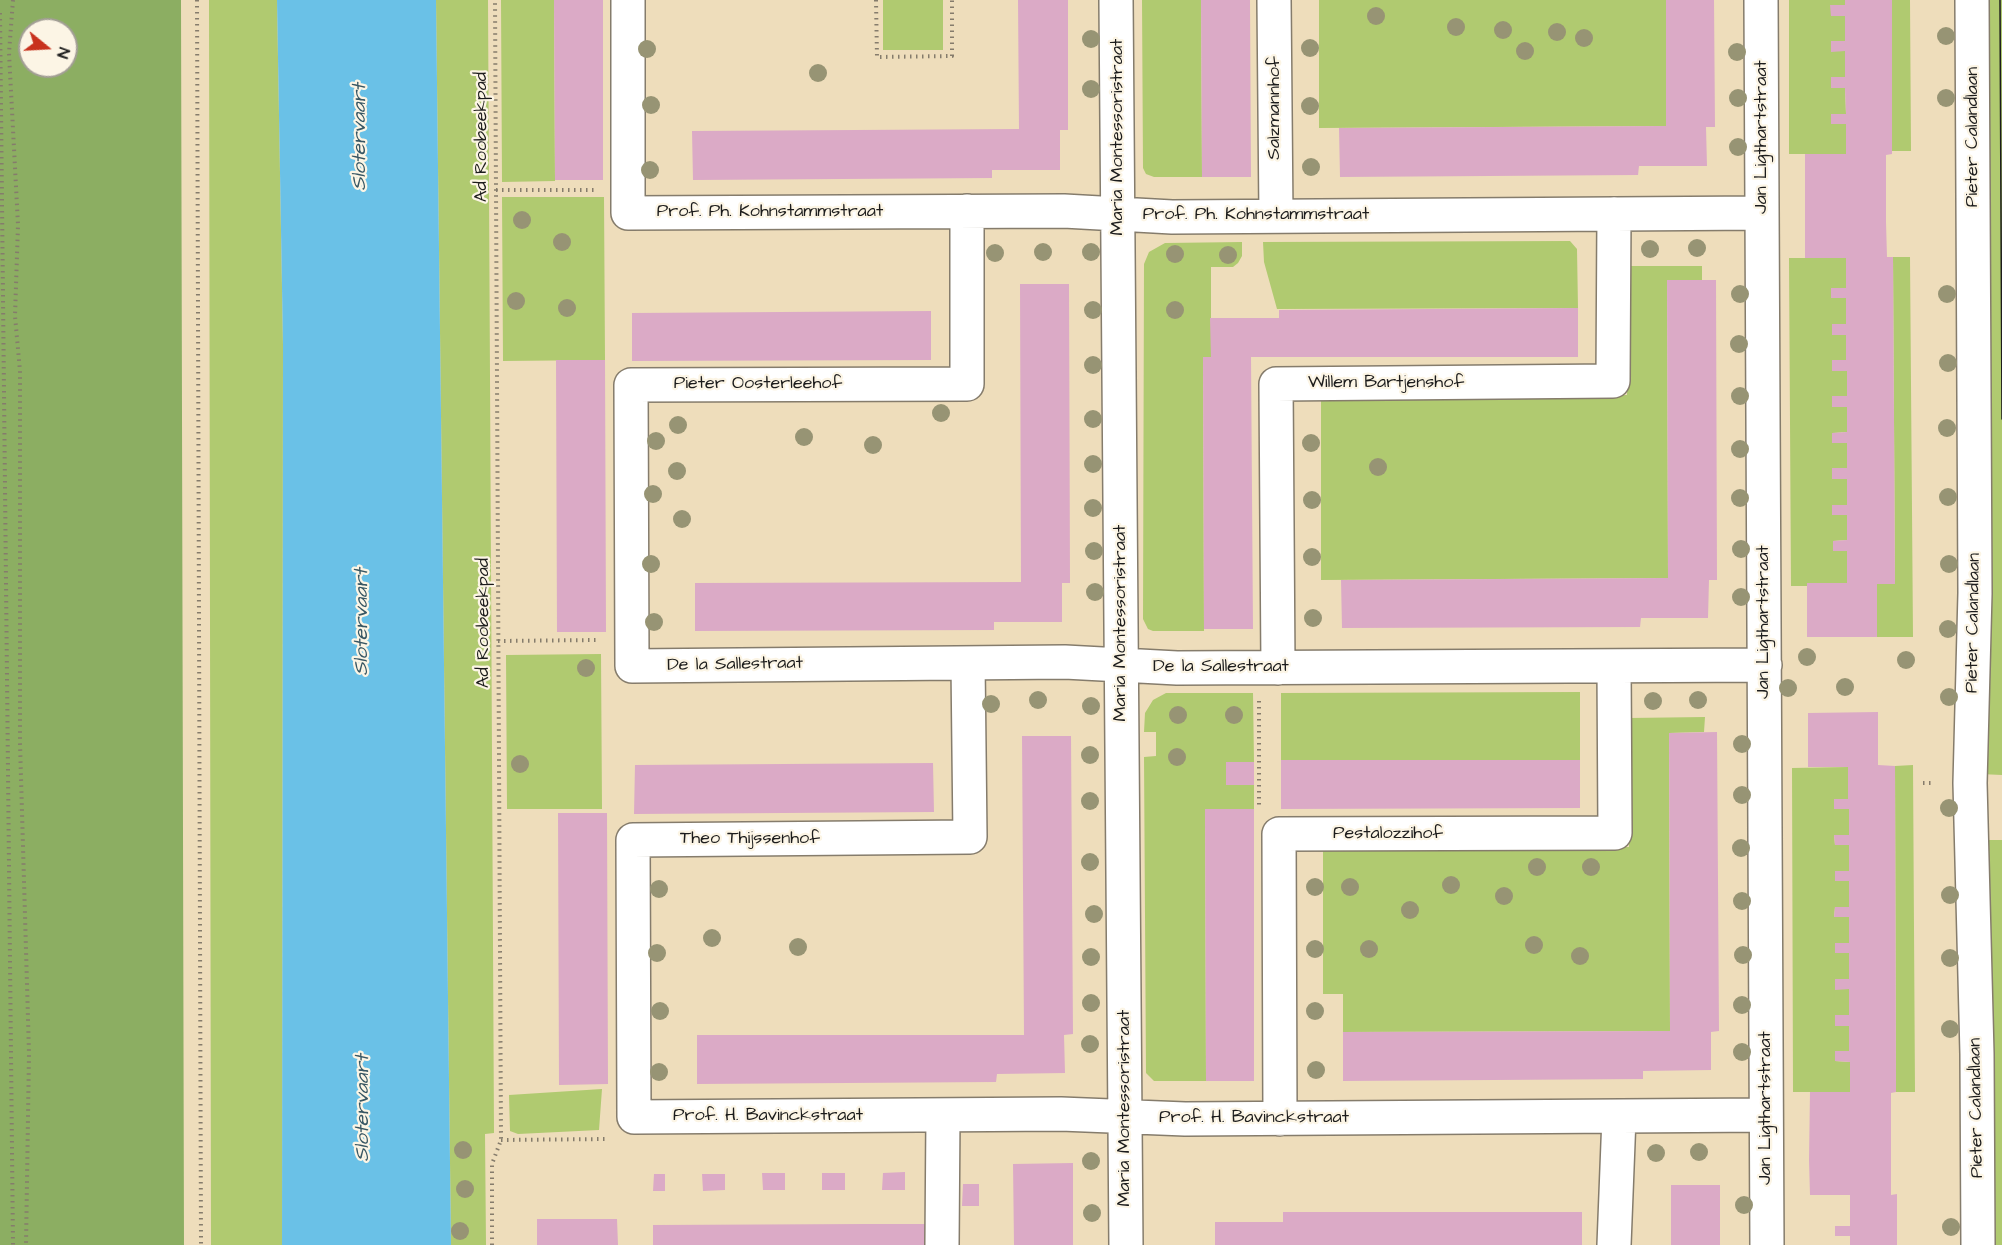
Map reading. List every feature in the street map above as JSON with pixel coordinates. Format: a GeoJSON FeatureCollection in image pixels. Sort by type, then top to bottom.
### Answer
{"type":"FeatureCollection","features":[{"type":"Feature","properties":{"kind":"street"},"geometry":{"type":"LineString","coordinates":[[628,0],[628,190]]}},
{"type":"Feature","properties":{"kind":"street","name":"Maria Montessoristraat"},"geometry":{"type":"LineString","coordinates":[[1116,0],[1126,1245]]}},
{"type":"Feature","properties":{"kind":"street","name":"Salzmannhof"},"geometry":{"type":"LineString","coordinates":[[1274,0],[1276,216]]}},
{"type":"Feature","properties":{"kind":"street","name":"Jan Ligthartstraat"},"geometry":{"type":"LineString","coordinates":[[1761,0],[1767,1245]]}},
{"type":"Feature","properties":{"kind":"street","name":"Pieter Calandlaan"},"geometry":{"type":"LineString","coordinates":[[1972,0],[1975,593],[1970,783],[1977,1054],[1978,1245]]}},
{"type":"Feature","properties":{"kind":"street","name":"Prof. Ph. Kohnstammstraat"},"geometry":{"type":"LineString","coordinates":[[628,190],[628,213],[967,211],[1172,217],[1762,213]]}},
{"type":"Feature","properties":{"kind":"street","name":"Pieter Oosterleehof"},"geometry":{"type":"LineString","coordinates":[[632,640],[631,385],[967,384],[967,211]]}},
{"type":"Feature","properties":{"kind":"street","name":"Willem Bartjenshof"},"geometry":{"type":"LineString","coordinates":[[1269,668],[1276,384],[1613,381],[1614,214]]}},
{"type":"Feature","properties":{"kind":"street","name":"De la Sallestraat"},"geometry":{"type":"LineString","coordinates":[[632,640],[632,666],[968,663],[1269,668],[1765,665]]}},
{"type":"Feature","properties":{"kind":"street","name":"Theo Thijssenhof"},"geometry":{"type":"LineString","coordinates":[[634,1117],[633,840],[970,837],[968,663]]}},
{"type":"Feature","properties":{"kind":"street","name":"Pestalozzihof"},"geometry":{"type":"LineString","coordinates":[[1280,1119],[1279,834],[1615,833],[1614,666]]}},
{"type":"Feature","properties":{"kind":"street"},"geometry":{"type":"LineString","coordinates":[[942,1245],[943,1115]]}},
{"type":"Feature","properties":{"kind":"street","name":"Prof. H. Bavinckstraat"},"geometry":{"type":"LineString","coordinates":[[634,1117],[943,1115],[1280,1119],[1766,1115]]}},
{"type":"Feature","properties":{"kind":"street"},"geometry":{"type":"LineString","coordinates":[[1614,1245],[1619,1116]]}},
{"type":"Feature","properties":{"kind":"path"},"geometry":{"type":"LineString","coordinates":[[14,0],[9,53],[18,225],[15,316],[20,371],[20,743],[29,1053],[26,1245]]}},
{"type":"Feature","properties":{"kind":"path"},"geometry":{"type":"LineString","coordinates":[[197,0],[201,1245]]}},
{"type":"Feature","properties":{"kind":"path","name":"Ad Roobeekpad"},"geometry":{"type":"LineString","coordinates":[[492,1245],[492,1164],[501,1140],[495,0]]}},
{"type":"Feature","properties":{"kind":"path"},"geometry":{"type":"LineString","coordinates":[[876,0],[877,57],[952,56],[952,0]]}},
{"type":"Feature","properties":{"kind":"path"},"geometry":{"type":"LineString","coordinates":[[0,13],[13,1245]]}},
{"type":"Feature","properties":{"kind":"path"},"geometry":{"type":"LineString","coordinates":[[496,190],[628,190]]}},
{"type":"Feature","properties":{"kind":"path"},"geometry":{"type":"LineString","coordinates":[[498,641],[632,640]]}},
{"type":"Feature","properties":{"kind":"path"},"geometry":{"type":"LineString","coordinates":[[1259,814],[1269,668]]}},
{"type":"Feature","properties":{"kind":"path"},"geometry":{"type":"LineString","coordinates":[[501,1140],[609,1139],[634,1117]]}},
{"type":"Feature","properties":{"kind":"green space"},"geometry":{"type":"Polygon","coordinates":[[[0,0],[181,0],[184,1245],[0,1245],[0,0]]]}},
{"type":"Feature","properties":{"kind":"green space"},"geometry":{"type":"Polygon","coordinates":[[[209,0],[277,0],[283,345],[282,1245],[211,1245],[209,0]]]}},
{"type":"Feature","properties":{"kind":"green space"},"geometry":{"type":"Polygon","coordinates":[[[436,0],[488,0],[494,1133],[485,1134],[486,1245],[451,1245],[436,0]]]}},
{"type":"Feature","properties":{"kind":"green space"},"geometry":{"type":"Polygon","coordinates":[[[501,0],[554,0],[555,181],[502,182],[501,0]]]}},
{"type":"Feature","properties":{"kind":"green space"},"geometry":{"type":"Polygon","coordinates":[[[883,0],[943,0],[943,50],[883,50],[883,0]]]}},
{"type":"Feature","properties":{"kind":"green space"},"geometry":{"type":"Polygon","coordinates":[[[1142,0],[1201,0],[1202,177],[1154,177],[1146,174],[1143,168],[1142,0]]]}},
{"type":"Feature","properties":{"kind":"green space"},"geometry":{"type":"Polygon","coordinates":[[[1319,0],[1666,0],[1666,126],[1319,128],[1319,0]]]}},
{"type":"Feature","properties":{"kind":"green space"},"geometry":{"type":"Polygon","coordinates":[[[1789,0],[1845,0],[1845,41],[1831,41],[1831,51],[1845,51],[1845,77],[1831,77],[1831,87],[1845,88],[1846,114],[1831,114],[1832,124],[1846,124],[1846,154],[1789,154],[1789,0]]]}},
{"type":"Feature","properties":{"kind":"green space"},"geometry":{"type":"Polygon","coordinates":[[[1892,0],[1910,0],[1911,151],[1892,151],[1892,0]]]}},
{"type":"Feature","properties":{"kind":"green space"},"geometry":{"type":"Polygon","coordinates":[[[1982,0],[2002,0],[2002,775],[1980,774],[1982,0]]]}},
{"type":"Feature","properties":{"kind":"green space"},"geometry":{"type":"Polygon","coordinates":[[[502,197],[604,197],[605,360],[503,361],[502,197]]]}},
{"type":"Feature","properties":{"kind":"green space"},"geometry":{"type":"Polygon","coordinates":[[[1570,241],[1577,249],[1578,308],[1277,309],[1264,262],[1263,242],[1570,241]]]}},
{"type":"Feature","properties":{"kind":"green space"},"geometry":{"type":"Polygon","coordinates":[[[1242,242],[1242,256],[1238,263],[1233,267],[1211,267],[1211,357],[1203,357],[1204,631],[1153,631],[1148,629],[1143,619],[1144,264],[1149,252],[1165,243],[1242,242]]]}},
{"type":"Feature","properties":{"kind":"green space"},"geometry":{"type":"Polygon","coordinates":[[[1893,257],[1910,257],[1913,637],[1877,637],[1877,584],[1895,583],[1893,257]]]}},
{"type":"Feature","properties":{"kind":"green space"},"geometry":{"type":"Polygon","coordinates":[[[1789,258],[1846,258],[1846,288],[1831,298],[1846,298],[1846,324],[1832,324],[1832,334],[1846,335],[1846,360],[1832,360],[1832,370],[1847,371],[1847,396],[1832,397],[1832,407],[1847,407],[1847,432],[1833,433],[1832,442],[1847,443],[1847,505],[1833,505],[1832,514],[1847,515],[1847,540],[1833,541],[1833,550],[1847,551],[1847,583],[1807,583],[1807,586],[1791,586],[1789,258]]]}},
{"type":"Feature","properties":{"kind":"green space"},"geometry":{"type":"Polygon","coordinates":[[[1628,266],[1702,266],[1702,280],[1667,281],[1668,578],[1321,580],[1321,398],[1627,395],[1628,266]]]}},
{"type":"Feature","properties":{"kind":"green space"},"geometry":{"type":"Polygon","coordinates":[[[601,654],[602,809],[507,809],[506,655],[601,654]]]}},
{"type":"Feature","properties":{"kind":"green space"},"geometry":{"type":"Polygon","coordinates":[[[1580,692],[1580,760],[1281,760],[1281,693],[1580,692]]]}},
{"type":"Feature","properties":{"kind":"green space"},"geometry":{"type":"Polygon","coordinates":[[[1166,693],[1253,693],[1254,762],[1226,762],[1226,784],[1254,785],[1254,809],[1205,809],[1206,1081],[1154,1081],[1146,1073],[1144,757],[1156,756],[1156,732],[1144,732],[1145,713],[1153,700],[1166,693]]]}},
{"type":"Feature","properties":{"kind":"green space"},"geometry":{"type":"Polygon","coordinates":[[[1705,717],[1704,732],[1669,733],[1670,1031],[1343,1032],[1343,994],[1323,994],[1323,849],[1629,847],[1629,718],[1705,717]]]}},
{"type":"Feature","properties":{"kind":"green space"},"geometry":{"type":"Polygon","coordinates":[[[1913,765],[1915,1092],[1896,1092],[1895,766],[1913,765]]]}},
{"type":"Feature","properties":{"kind":"green space"},"geometry":{"type":"Polygon","coordinates":[[[1848,767],[1848,799],[1834,799],[1834,809],[1849,809],[1849,835],[1834,835],[1835,845],[1849,845],[1849,871],[1835,871],[1835,881],[1849,881],[1849,907],[1835,907],[1834,917],[1849,917],[1849,943],[1835,943],[1835,953],[1849,953],[1849,979],[1835,980],[1835,989],[1849,989],[1849,1015],[1835,1015],[1835,1025],[1849,1026],[1849,1051],[1835,1051],[1835,1061],[1850,1062],[1850,1092],[1793,1092],[1792,768],[1848,767]]]}},
{"type":"Feature","properties":{"kind":"green space"},"geometry":{"type":"Polygon","coordinates":[[[1980,840],[2002,840],[2002,1245],[1988,1245],[1980,840]]]}},
{"type":"Feature","properties":{"kind":"green space"},"geometry":{"type":"Polygon","coordinates":[[[602,1089],[599,1130],[518,1134],[510,1131],[509,1095],[602,1089]]]}},
{"type":"Feature","properties":{"kind":"water","name":"Slotervaart"},"geometry":{"type":"Polygon","coordinates":[[[277,0],[436,0],[451,1245],[282,1245],[283,345],[277,0]]]}},
{"type":"Feature","properties":{"kind":"building"},"geometry":{"type":"Polygon","coordinates":[[[554,0],[603,0],[603,180],[555,180],[554,0]]]}},
{"type":"Feature","properties":{"kind":"building"},"geometry":{"type":"Polygon","coordinates":[[[1018,0],[1068,0],[1068,130],[1060,130],[1060,170],[992,170],[992,178],[693,180],[692,131],[1019,129],[1018,0]]]}},
{"type":"Feature","properties":{"kind":"building"},"geometry":{"type":"Polygon","coordinates":[[[1201,0],[1250,0],[1251,177],[1202,177],[1201,0]]]}},
{"type":"Feature","properties":{"kind":"building"},"geometry":{"type":"Polygon","coordinates":[[[1666,0],[1714,0],[1715,127],[1706,127],[1707,166],[1639,166],[1638,175],[1340,177],[1339,128],[1666,126],[1666,0]]]}},
{"type":"Feature","properties":{"kind":"building"},"geometry":{"type":"Polygon","coordinates":[[[1845,0],[1892,0],[1892,154],[1886,155],[1886,222],[1887,257],[1893,257],[1895,584],[1877,584],[1877,637],[1807,637],[1807,583],[1847,583],[1847,551],[1833,551],[1833,541],[1847,540],[1847,515],[1832,515],[1832,505],[1847,505],[1847,479],[1832,479],[1832,468],[1847,468],[1847,443],[1832,443],[1832,433],[1847,432],[1847,407],[1832,407],[1832,396],[1847,396],[1847,371],[1832,371],[1832,360],[1846,360],[1846,335],[1832,335],[1832,324],[1846,324],[1846,298],[1831,298],[1831,288],[1846,288],[1846,258],[1805,258],[1805,154],[1846,154],[1846,124],[1831,124],[1831,114],[1846,114],[1845,88],[1831,88],[1831,77],[1845,77],[1845,51],[1831,52],[1831,41],[1845,41],[1845,16],[1831,16],[1830,5],[1845,5],[1845,0]]]}},
{"type":"Feature","properties":{"kind":"building"},"geometry":{"type":"Polygon","coordinates":[[[1667,280],[1716,280],[1717,580],[1709,580],[1708,618],[1641,618],[1640,627],[1342,628],[1341,580],[1668,578],[1667,280]]]}},
{"type":"Feature","properties":{"kind":"building"},"geometry":{"type":"Polygon","coordinates":[[[1020,284],[1069,284],[1070,583],[1062,583],[1062,622],[994,622],[994,630],[695,631],[695,583],[1021,582],[1020,284]]]}},
{"type":"Feature","properties":{"kind":"building"},"geometry":{"type":"Polygon","coordinates":[[[1578,308],[1578,357],[1251,357],[1253,629],[1204,629],[1203,357],[1211,357],[1210,318],[1279,318],[1279,310],[1578,308]]]}},
{"type":"Feature","properties":{"kind":"building"},"geometry":{"type":"Polygon","coordinates":[[[931,311],[931,360],[632,361],[632,313],[931,311]]]}},
{"type":"Feature","properties":{"kind":"building"},"geometry":{"type":"Polygon","coordinates":[[[556,360],[605,360],[606,632],[557,632],[556,360]]]}},
{"type":"Feature","properties":{"kind":"building"},"geometry":{"type":"Polygon","coordinates":[[[1878,712],[1878,765],[1895,766],[1896,1092],[1891,1093],[1891,1195],[1897,1194],[1897,1245],[1850,1245],[1850,1236],[1835,1236],[1835,1226],[1850,1226],[1850,1195],[1810,1195],[1810,1092],[1850,1092],[1850,1062],[1835,1061],[1835,1051],[1849,1051],[1849,1026],[1835,1026],[1835,1015],[1849,1015],[1849,989],[1835,990],[1835,979],[1849,979],[1849,953],[1835,953],[1835,943],[1849,943],[1849,917],[1834,917],[1835,907],[1849,907],[1849,881],[1835,881],[1835,871],[1849,871],[1849,845],[1835,845],[1834,835],[1849,835],[1849,809],[1834,809],[1834,799],[1848,799],[1848,767],[1808,767],[1808,713],[1878,712]]]}},
{"type":"Feature","properties":{"kind":"building"},"geometry":{"type":"Polygon","coordinates":[[[1717,732],[1719,1031],[1711,1032],[1711,1070],[1643,1071],[1643,1079],[1343,1081],[1343,1032],[1670,1031],[1669,733],[1717,732]]]}},
{"type":"Feature","properties":{"kind":"building"},"geometry":{"type":"Polygon","coordinates":[[[1022,736],[1071,736],[1073,1034],[1064,1035],[1065,1073],[997,1074],[996,1082],[697,1084],[697,1035],[1024,1035],[1022,736]]]}},
{"type":"Feature","properties":{"kind":"building"},"geometry":{"type":"Polygon","coordinates":[[[1281,760],[1580,760],[1580,808],[1281,809],[1281,760]]]}},
{"type":"Feature","properties":{"kind":"building"},"geometry":{"type":"Polygon","coordinates":[[[1226,762],[1254,762],[1254,785],[1226,785],[1226,762]]]}},
{"type":"Feature","properties":{"kind":"building"},"geometry":{"type":"Polygon","coordinates":[[[933,763],[934,812],[634,814],[635,765],[933,763]]]}},
{"type":"Feature","properties":{"kind":"building"},"geometry":{"type":"Polygon","coordinates":[[[1205,809],[1254,809],[1254,1081],[1206,1081],[1205,809]]]}},
{"type":"Feature","properties":{"kind":"building"},"geometry":{"type":"Polygon","coordinates":[[[558,813],[607,813],[608,1084],[559,1085],[558,813]]]}},
{"type":"Feature","properties":{"kind":"building"},"geometry":{"type":"Polygon","coordinates":[[[1073,1163],[1073,1245],[1014,1245],[1013,1164],[1073,1163]]]}},
{"type":"Feature","properties":{"kind":"building"},"geometry":{"type":"Polygon","coordinates":[[[905,1172],[905,1190],[882,1190],[883,1173],[905,1172]]]}},
{"type":"Feature","properties":{"kind":"building"},"geometry":{"type":"Polygon","coordinates":[[[762,1173],[785,1173],[785,1190],[763,1190],[762,1173]]]}},
{"type":"Feature","properties":{"kind":"building"},"geometry":{"type":"Polygon","coordinates":[[[822,1173],[845,1173],[845,1190],[822,1190],[822,1173]]]}},
{"type":"Feature","properties":{"kind":"building"},"geometry":{"type":"Polygon","coordinates":[[[654,1174],[665,1174],[665,1191],[653,1191],[654,1174]]]}},
{"type":"Feature","properties":{"kind":"building"},"geometry":{"type":"Polygon","coordinates":[[[702,1174],[725,1174],[725,1190],[703,1191],[702,1174]]]}},
{"type":"Feature","properties":{"kind":"building"},"geometry":{"type":"Polygon","coordinates":[[[963,1184],[979,1184],[979,1206],[962,1206],[963,1184]]]}},
{"type":"Feature","properties":{"kind":"building"},"geometry":{"type":"Polygon","coordinates":[[[1671,1185],[1720,1185],[1720,1245],[1671,1245],[1671,1185]]]}},
{"type":"Feature","properties":{"kind":"building"},"geometry":{"type":"Polygon","coordinates":[[[1283,1212],[1582,1212],[1582,1245],[1215,1245],[1215,1222],[1283,1222],[1283,1212]]]}},
{"type":"Feature","properties":{"kind":"building"},"geometry":{"type":"Polygon","coordinates":[[[537,1219],[617,1219],[618,1245],[537,1245],[537,1219]]]}},
{"type":"Feature","properties":{"kind":"building"},"geometry":{"type":"Polygon","coordinates":[[[925,1224],[925,1245],[653,1245],[653,1225],[925,1224]]]}},
{"type":"Feature","properties":{"kind":"tram line"},"geometry":{"type":"LineString","coordinates":[[2000,0],[2002,419]]}}]}
